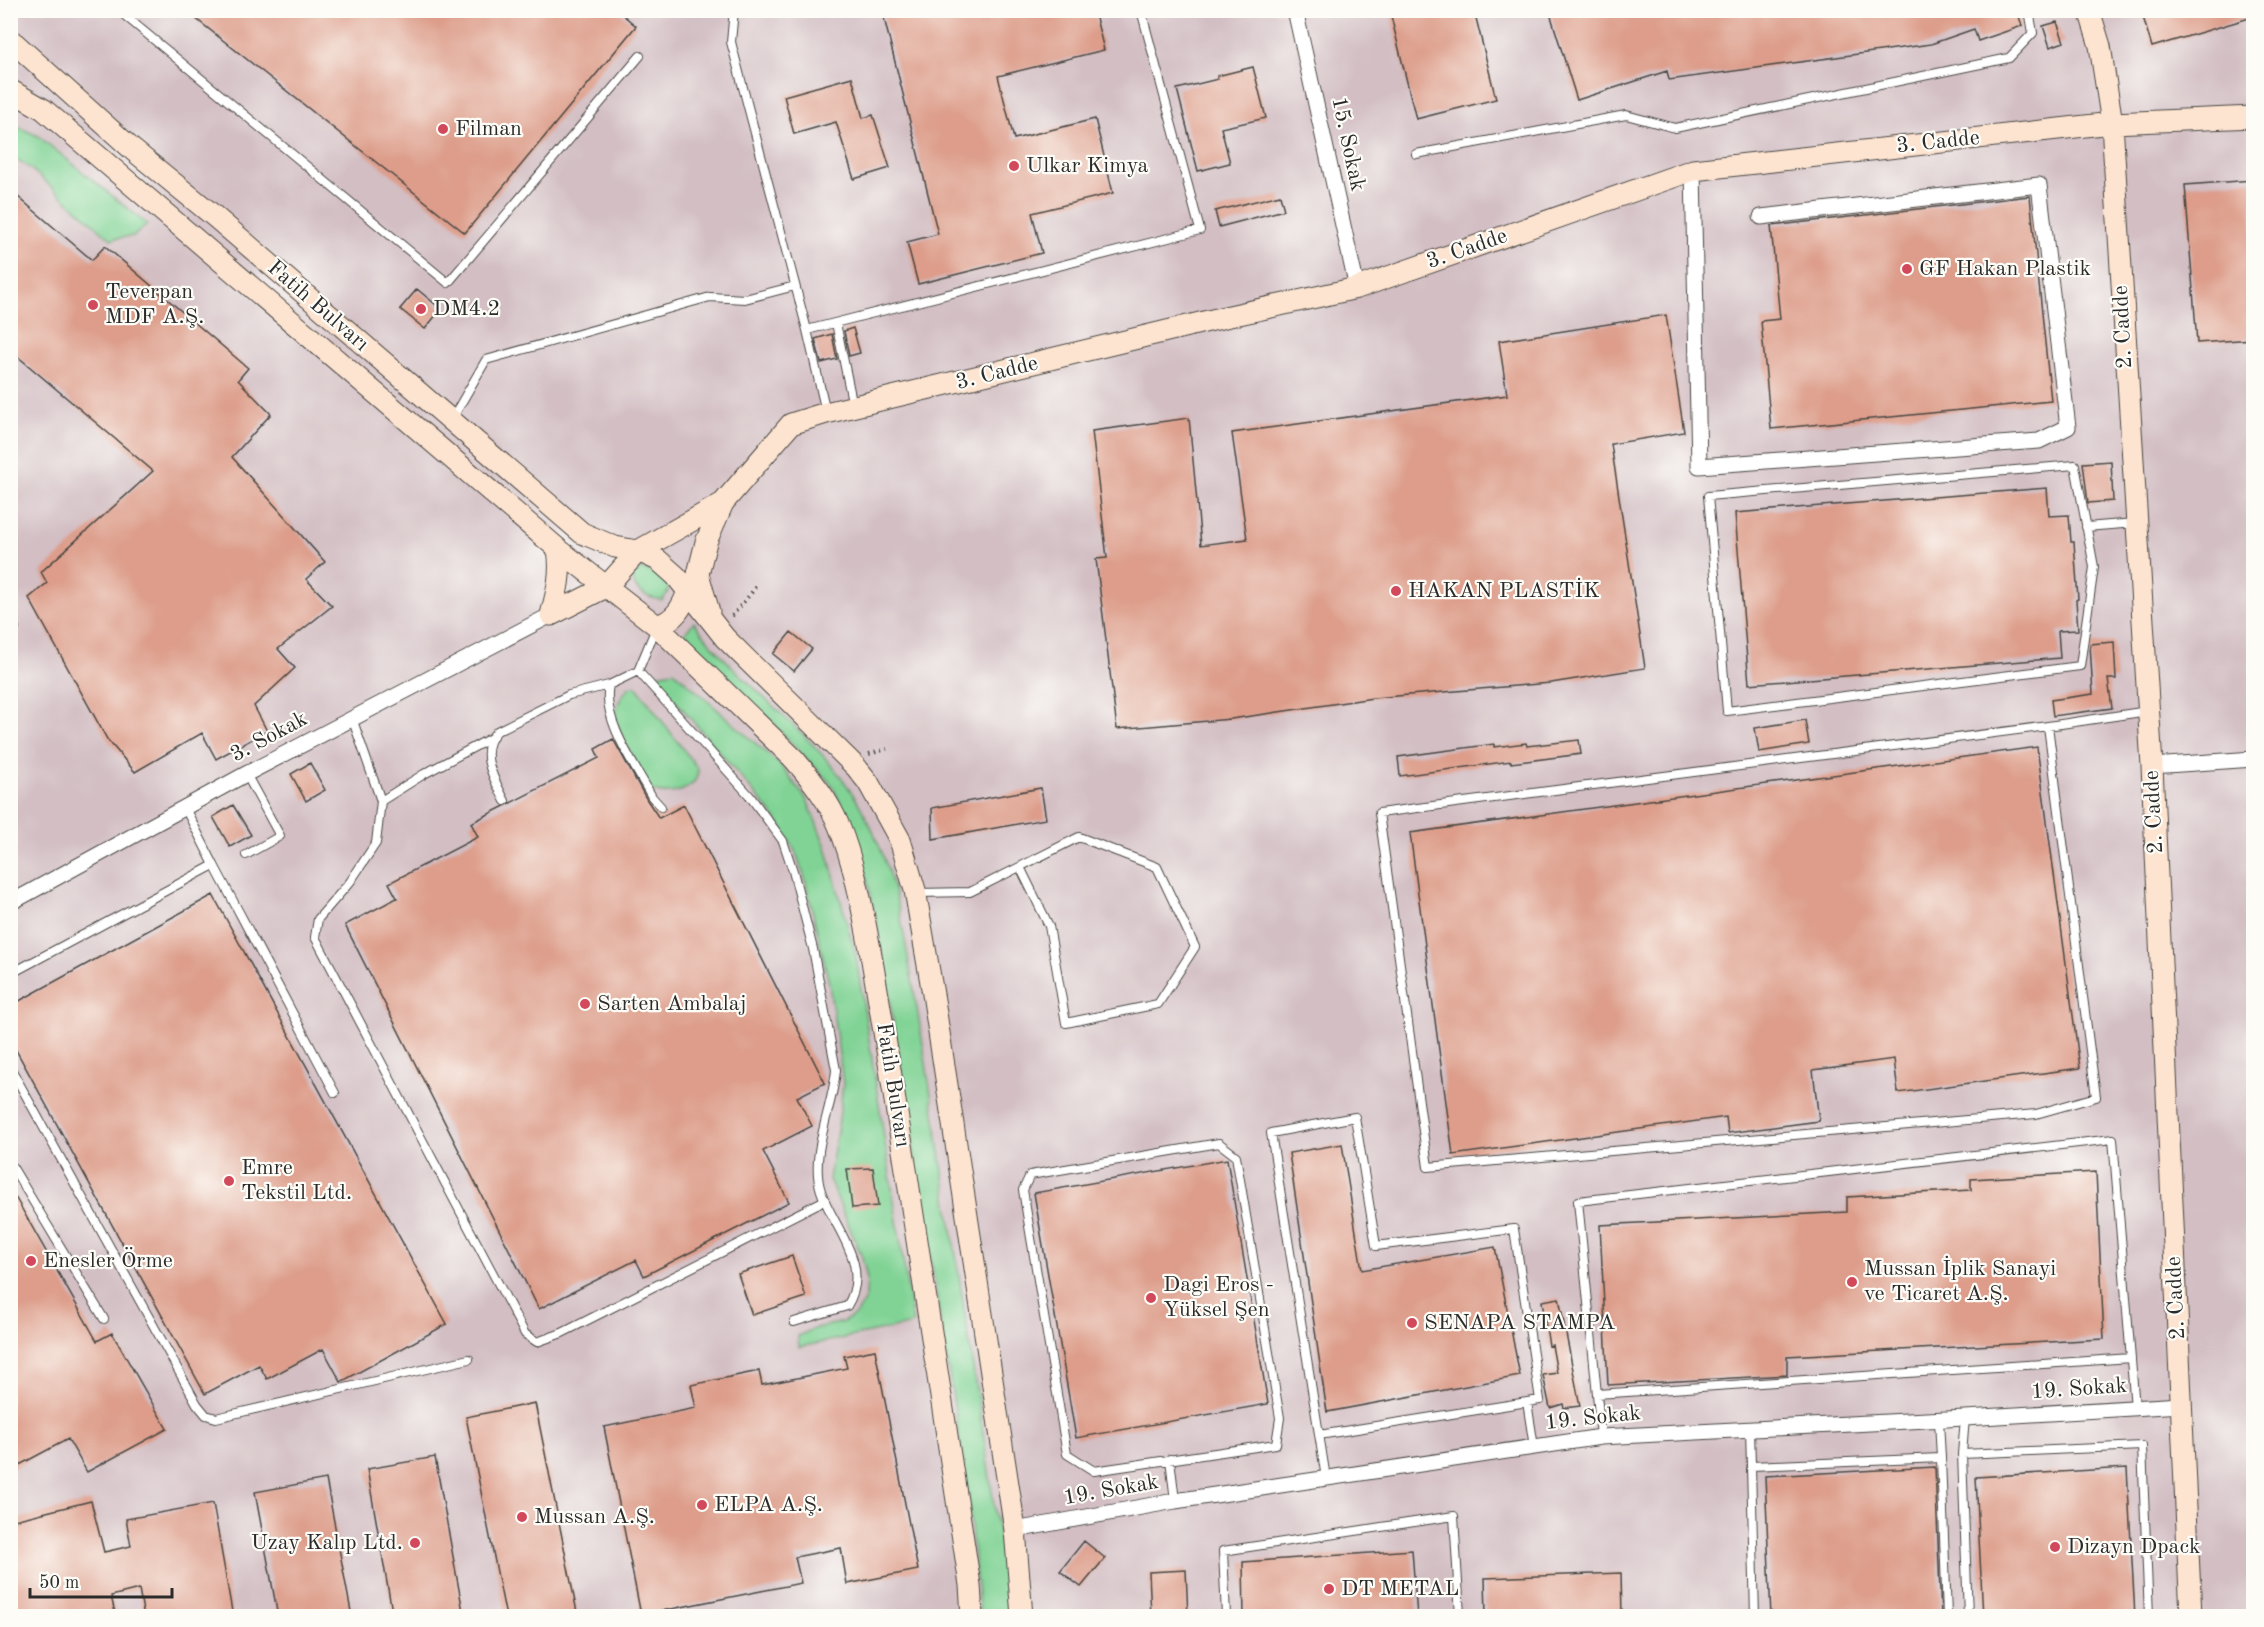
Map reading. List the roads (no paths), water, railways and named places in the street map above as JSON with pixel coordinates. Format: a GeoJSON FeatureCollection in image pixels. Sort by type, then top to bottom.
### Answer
{"type":"FeatureCollection","features":[{"type":"Feature","properties":{"kind":"main road","name":"2. Cadde"},"geometry":{"type":"LineString","coordinates":[[2089,10],[2100,46],[2112,123],[2135,523],[2152,766],[2191,1617]]}},
{"type":"Feature","properties":{"kind":"main road","name":"Fatih Bulvarı"},"geometry":{"type":"LineString","coordinates":[[10,39],[133,150],[222,223],[582,533],[615,547],[638,551],[658,560],[718,621],[742,655],[844,753],[868,783],[900,840],[915,894],[934,1000],[1015,1530],[1022,1617]]}},
{"type":"Feature","properties":{"kind":"main road","name":"Fatih Bulvarı"},"geometry":{"type":"LineString","coordinates":[[10,90],[43,109],[558,549],[657,626],[794,759],[810,779],[839,825],[862,908],[883,1022],[970,1585],[972,1617]]}},
{"type":"Feature","properties":{"kind":"main road","name":"3. Cadde"},"geometry":{"type":"LineString","coordinates":[[723,503],[791,424],[826,413],[1225,317],[1357,288],[1693,170],[2112,123],[2253,117]]}},
{"type":"Feature","properties":{"kind":"main road"},"geometry":{"type":"LineString","coordinates":[[551,615],[606,587],[638,551],[723,503]]}},
{"type":"Feature","properties":{"kind":"main road"},"geometry":{"type":"LineString","coordinates":[[718,621],[698,574],[705,542],[723,503]]}},
{"type":"Feature","properties":{"kind":"main road"},"geometry":{"type":"LineString","coordinates":[[551,615],[560,581],[561,565],[558,549]]}},
{"type":"Feature","properties":{"kind":"main road"},"geometry":{"type":"LineString","coordinates":[[657,626],[668,622],[682,607],[688,591]]}},
{"type":"Feature","properties":{"kind":"street","name":"15. Sokak"},"geometry":{"type":"LineString","coordinates":[[1295,10],[1357,288]]}},
{"type":"Feature","properties":{"kind":"street"},"geometry":{"type":"LineString","coordinates":[[1693,170],[1699,466],[2039,441],[2068,427],[2039,185],[1761,217]]}},
{"type":"Feature","properties":{"kind":"street","name":"3. Sokak"},"geometry":{"type":"LineString","coordinates":[[10,903],[246,774],[551,615]]}},
{"type":"Feature","properties":{"kind":"street"},"geometry":{"type":"LineString","coordinates":[[2152,766],[2253,759]]}},
{"type":"Feature","properties":{"kind":"street","name":"19. Sokak"},"geometry":{"type":"LineString","coordinates":[[1015,1530],[1175,1501],[1601,1437],[1965,1419],[2181,1405]]}},
{"type":"Feature","properties":{"kind":"lane"},"geometry":{"type":"LineString","coordinates":[[118,10],[448,283],[640,56]]}},
{"type":"Feature","properties":{"kind":"lane"},"geometry":{"type":"LineString","coordinates":[[734,10],[731,42],[807,330],[826,413]]}},
{"type":"Feature","properties":{"kind":"lane"},"geometry":{"type":"LineString","coordinates":[[807,330],[1200,230],[1141,10]]}},
{"type":"Feature","properties":{"kind":"lane"},"geometry":{"type":"LineString","coordinates":[[1416,154],[1626,115],[1675,128],[2009,58],[2033,33],[2029,10]]}},
{"type":"Feature","properties":{"kind":"lane"},"geometry":{"type":"LineString","coordinates":[[451,420],[486,360],[710,297],[745,299],[795,286]]}},
{"type":"Feature","properties":{"kind":"lane"},"geometry":{"type":"LineString","coordinates":[[836,323],[854,407]]}},
{"type":"Feature","properties":{"kind":"lane"},"geometry":{"type":"LineString","coordinates":[[2075,465],[2086,527],[2094,567],[2080,666],[1727,711],[1708,496],[2075,465]]}},
{"type":"Feature","properties":{"kind":"lane"},"geometry":{"type":"LineString","coordinates":[[2086,527],[2135,523]]}},
{"type":"Feature","properties":{"kind":"lane"},"geometry":{"type":"LineString","coordinates":[[10,618],[15,627],[10,630]]}},
{"type":"Feature","properties":{"kind":"lane"},"geometry":{"type":"LineString","coordinates":[[381,801],[424,774],[491,738],[497,731],[569,695],[609,685],[638,671],[657,626]]}},
{"type":"Feature","properties":{"kind":"lane"},"geometry":{"type":"LineString","coordinates":[[638,671],[750,795],[783,841],[794,871],[813,949],[836,1070],[820,1148],[817,1177],[825,1200],[847,1241],[856,1282],[853,1297],[847,1306],[794,1322]]}},
{"type":"Feature","properties":{"kind":"lane"},"geometry":{"type":"LineString","coordinates":[[609,685],[608,708],[612,723],[652,797],[661,807]]}},
{"type":"Feature","properties":{"kind":"lane"},"geometry":{"type":"LineString","coordinates":[[2048,726],[2096,1097],[2036,1114],[1428,1167],[1379,813],[2148,711]]}},
{"type":"Feature","properties":{"kind":"lane"},"geometry":{"type":"LineString","coordinates":[[352,718],[381,801],[376,843],[351,882],[318,919],[315,937],[525,1334],[537,1342],[562,1333],[825,1200]]}},
{"type":"Feature","properties":{"kind":"lane"},"geometry":{"type":"LineString","coordinates":[[491,738],[487,761],[505,801]]}},
{"type":"Feature","properties":{"kind":"lane"},"geometry":{"type":"LineString","coordinates":[[246,774],[280,836],[246,855]]}},
{"type":"Feature","properties":{"kind":"lane"},"geometry":{"type":"LineString","coordinates":[[185,808],[335,1094]]}},
{"type":"Feature","properties":{"kind":"lane"},"geometry":{"type":"LineString","coordinates":[[915,894],[970,892],[1079,837],[1157,867],[1196,947],[1158,1004],[1066,1023],[1049,926],[1020,867]]}},
{"type":"Feature","properties":{"kind":"lane"},"geometry":{"type":"LineString","coordinates":[[10,974],[214,865]]}},
{"type":"Feature","properties":{"kind":"lane"},"geometry":{"type":"LineString","coordinates":[[10,1067],[197,1404],[206,1415],[216,1418],[469,1359]]}},
{"type":"Feature","properties":{"kind":"lane"},"geometry":{"type":"LineString","coordinates":[[1319,1435],[1540,1400],[1514,1229],[1376,1246],[1355,1117],[1272,1133],[1319,1435],[1326,1478]]}},
{"type":"Feature","properties":{"kind":"lane"},"geometry":{"type":"LineString","coordinates":[[1601,1437],[1578,1201],[2114,1139],[2135,1408]]}},
{"type":"Feature","properties":{"kind":"lane"},"geometry":{"type":"LineString","coordinates":[[1219,1143],[1236,1156],[1280,1418],[1276,1444],[1170,1459],[1094,1471],[1067,1454],[1023,1190],[1030,1175],[1219,1143]]}},
{"type":"Feature","properties":{"kind":"lane"},"geometry":{"type":"LineString","coordinates":[[10,1163],[104,1319]]}},
{"type":"Feature","properties":{"kind":"lane"},"geometry":{"type":"LineString","coordinates":[[1597,1394],[2131,1358]]}},
{"type":"Feature","properties":{"kind":"lane"},"geometry":{"type":"LineString","coordinates":[[1527,1402],[1534,1447]]}},
{"type":"Feature","properties":{"kind":"lane"},"geometry":{"type":"LineString","coordinates":[[1965,1419],[1962,1454],[1968,1617]]}},
{"type":"Feature","properties":{"kind":"lane"},"geometry":{"type":"LineString","coordinates":[[1939,1420],[1947,1617]]}},
{"type":"Feature","properties":{"kind":"lane"},"geometry":{"type":"LineString","coordinates":[[1750,1428],[1755,1617]]}},
{"type":"Feature","properties":{"kind":"lane"},"geometry":{"type":"LineString","coordinates":[[1962,1454],[2142,1446],[2149,1617]]}},
{"type":"Feature","properties":{"kind":"lane"},"geometry":{"type":"LineString","coordinates":[[1750,1466],[1941,1458]]}},
{"type":"Feature","properties":{"kind":"lane"},"geometry":{"type":"LineString","coordinates":[[1170,1459],[1175,1501]]}},
{"type":"Feature","properties":{"kind":"lane"},"geometry":{"type":"LineString","coordinates":[[1226,1617],[1223,1551],[1454,1516],[1460,1617]]}},
{"type":"Feature","properties":{"kind":"place","name":"Filman"},"geometry":{"type":"Point","coordinates":[443,129]}},
{"type":"Feature","properties":{"kind":"place","name":"Ulkar Kimya"},"geometry":{"type":"Point","coordinates":[1014,166]}},
{"type":"Feature","properties":{"kind":"place","name":"GF Hakan Plastik"},"geometry":{"type":"Point","coordinates":[1907,269]}},
{"type":"Feature","properties":{"kind":"place","name":"Teverpan MDF A.Ş."},"geometry":{"type":"Point","coordinates":[93,305]}},
{"type":"Feature","properties":{"kind":"place","name":"DM4.2"},"geometry":{"type":"Point","coordinates":[421,309]}},
{"type":"Feature","properties":{"kind":"place","name":"HAKAN PLASTİK"},"geometry":{"type":"Point","coordinates":[1396,591]}},
{"type":"Feature","properties":{"kind":"place","name":"Sarten Ambalaj"},"geometry":{"type":"Point","coordinates":[585,1004]}},
{"type":"Feature","properties":{"kind":"place","name":"Emre Tekstil Ltd."},"geometry":{"type":"Point","coordinates":[229,1181]}},
{"type":"Feature","properties":{"kind":"place","name":"Enesler Örme"},"geometry":{"type":"Point","coordinates":[31,1261]}},
{"type":"Feature","properties":{"kind":"place","name":"Mussan İplik Sanayi ve Ticaret A.Ş."},"geometry":{"type":"Point","coordinates":[1852,1282]}},
{"type":"Feature","properties":{"kind":"place","name":"Dagi Eros - Yüksel Şen"},"geometry":{"type":"Point","coordinates":[1151,1298]}},
{"type":"Feature","properties":{"kind":"place","name":"SENAPA STAMPA"},"geometry":{"type":"Point","coordinates":[1412,1323]}},
{"type":"Feature","properties":{"kind":"place","name":"ELPA A.Ş."},"geometry":{"type":"Point","coordinates":[702,1505]}},
{"type":"Feature","properties":{"kind":"place","name":"Mussan A.Ş."},"geometry":{"type":"Point","coordinates":[522,1517]}},
{"type":"Feature","properties":{"kind":"place","name":"Uzay Kalıp Ltd."},"geometry":{"type":"Point","coordinates":[415,1543]}},
{"type":"Feature","properties":{"kind":"place","name":"Dizayn Dpack"},"geometry":{"type":"Point","coordinates":[2055,1547]}},
{"type":"Feature","properties":{"kind":"place","name":"DT METAL"},"geometry":{"type":"Point","coordinates":[1329,1589]}}]}
